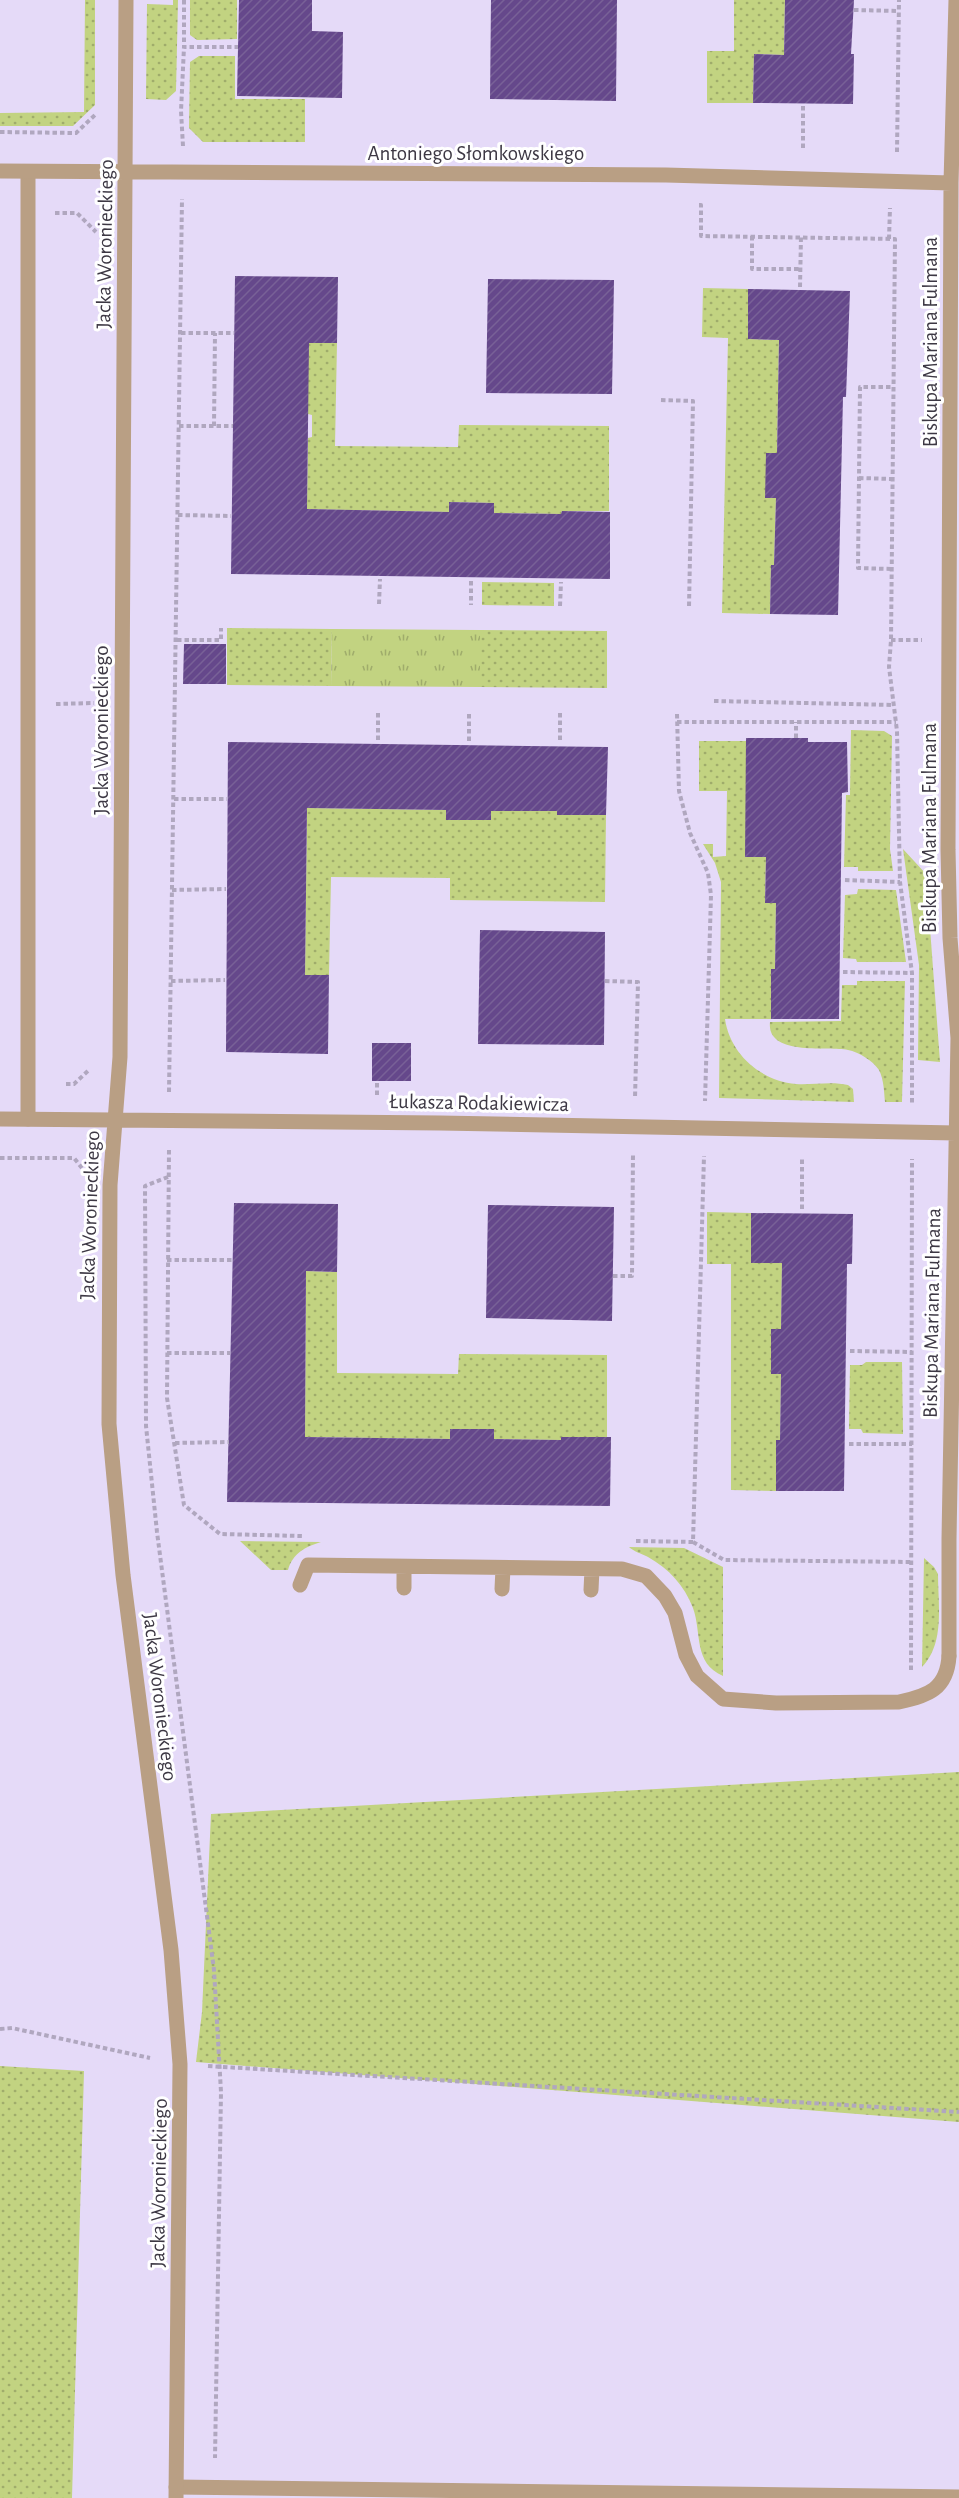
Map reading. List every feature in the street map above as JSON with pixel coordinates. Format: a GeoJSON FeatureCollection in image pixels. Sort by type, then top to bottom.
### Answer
{"type":"FeatureCollection","features":[{"type":"Feature","properties":{"kind":"street","name":"Jacka Woronieckiego"},"geometry":{"type":"LineString","coordinates":[[126,0],[127,171],[120,1057],[110,1185],[108,1378],[111,1455],[123,1575],[171,1950],[180,2064],[176,2493]]}},
{"type":"Feature","properties":{"kind":"street","name":"Biskupa Mariana Fulmana"},"geometry":{"type":"LineString","coordinates":[[300,1585],[308,1564],[622,1569],[646,1576],[665,1596],[675,1613],[686,1655],[697,1676],[723,1699],[776,1703],[908,1700],[935,1690],[945,1677],[949,1656],[954,1539],[958,1133],[958,1038],[950,938],[948,850],[951,183],[956,0]]}},
{"type":"Feature","properties":{"kind":"street","name":"Antoniego Słomkowskiego"},"geometry":{"type":"LineString","coordinates":[[0,171],[666,175],[951,183]]}},
{"type":"Feature","properties":{"kind":"street"},"geometry":{"type":"LineString","coordinates":[[28,172],[28,1119]]}},
{"type":"Feature","properties":{"kind":"street","name":"Łukasza Rodakiewicza"},"geometry":{"type":"LineString","coordinates":[[0,1119],[440,1123],[958,1133]]}},
{"type":"Feature","properties":{"kind":"street"},"geometry":{"type":"LineString","coordinates":[[404,1567],[404,1588]]}},
{"type":"Feature","properties":{"kind":"street"},"geometry":{"type":"LineString","coordinates":[[502,1589],[503,1568]]}},
{"type":"Feature","properties":{"kind":"street"},"geometry":{"type":"LineString","coordinates":[[591,1590],[592,1569]]}},
{"type":"Feature","properties":{"kind":"street"},"geometry":{"type":"LineString","coordinates":[[176,2493],[959,2497]]}},
{"type":"Feature","properties":{"kind":"path"},"geometry":{"type":"LineString","coordinates":[[184,0],[184,48],[238,47]]}},
{"type":"Feature","properties":{"kind":"path"},"geometry":{"type":"LineString","coordinates":[[897,156],[899,0]]}},
{"type":"Feature","properties":{"kind":"path"},"geometry":{"type":"LineString","coordinates":[[854,10],[899,12]]}},
{"type":"Feature","properties":{"kind":"path"},"geometry":{"type":"LineString","coordinates":[[803,106],[803,155]]}},
{"type":"Feature","properties":{"kind":"path"},"geometry":{"type":"LineString","coordinates":[[0,132],[76,133],[101,109]]}},
{"type":"Feature","properties":{"kind":"path"},"geometry":{"type":"LineString","coordinates":[[169,1094],[182,199],[194,199]]}},
{"type":"Feature","properties":{"kind":"path"},"geometry":{"type":"LineString","coordinates":[[689,205],[701,205],[701,236],[895,239],[889,667],[896,722],[900,882],[912,973],[911,1672],[904,1672]]}},
{"type":"Feature","properties":{"kind":"path"},"geometry":{"type":"LineString","coordinates":[[76,213],[100,236]]}},
{"type":"Feature","properties":{"kind":"path"},"geometry":{"type":"LineString","coordinates":[[752,236],[752,269],[801,269]]}},
{"type":"Feature","properties":{"kind":"path"},"geometry":{"type":"LineString","coordinates":[[800,287],[801,236]]}},
{"type":"Feature","properties":{"kind":"path"},"geometry":{"type":"LineString","coordinates":[[181,333],[234,333]]}},
{"type":"Feature","properties":{"kind":"path"},"geometry":{"type":"LineString","coordinates":[[214,333],[214,426]]}},
{"type":"Feature","properties":{"kind":"path"},"geometry":{"type":"LineString","coordinates":[[891,568],[858,568],[860,387],[893,387]]}},
{"type":"Feature","properties":{"kind":"path"},"geometry":{"type":"LineString","coordinates":[[662,400],[693,401],[689,607]]}},
{"type":"Feature","properties":{"kind":"path"},"geometry":{"type":"LineString","coordinates":[[179,426],[232,426]]}},
{"type":"Feature","properties":{"kind":"path"},"geometry":{"type":"LineString","coordinates":[[859,478],[892,478]]}},
{"type":"Feature","properties":{"kind":"path"},"geometry":{"type":"LineString","coordinates":[[178,515],[231,516]]}},
{"type":"Feature","properties":{"kind":"path"},"geometry":{"type":"LineString","coordinates":[[379,604],[380,579]]}},
{"type":"Feature","properties":{"kind":"path"},"geometry":{"type":"LineString","coordinates":[[471,580],[471,605]]}},
{"type":"Feature","properties":{"kind":"path"},"geometry":{"type":"LineString","coordinates":[[560,606],[561,582]]}},
{"type":"Feature","properties":{"kind":"path"},"geometry":{"type":"LineString","coordinates":[[177,640],[221,640],[221,628]]}},
{"type":"Feature","properties":{"kind":"path"},"geometry":{"type":"LineString","coordinates":[[714,700],[894,705]]}},
{"type":"Feature","properties":{"kind":"path"},"geometry":{"type":"LineString","coordinates":[[378,711],[378,740]]}},
{"type":"Feature","properties":{"kind":"path"},"geometry":{"type":"LineString","coordinates":[[469,712],[469,741]]}},
{"type":"Feature","properties":{"kind":"path"},"geometry":{"type":"LineString","coordinates":[[560,713],[560,742]]}},
{"type":"Feature","properties":{"kind":"path"},"geometry":{"type":"LineString","coordinates":[[677,714],[679,791],[690,833],[708,873],[711,896],[692,1542]]}},
{"type":"Feature","properties":{"kind":"path"},"geometry":{"type":"LineString","coordinates":[[677,722],[896,722]]}},
{"type":"Feature","properties":{"kind":"path"},"geometry":{"type":"LineString","coordinates":[[796,722],[796,738]]}},
{"type":"Feature","properties":{"kind":"path"},"geometry":{"type":"LineString","coordinates":[[174,799],[227,799]]}},
{"type":"Feature","properties":{"kind":"path"},"geometry":{"type":"LineString","coordinates":[[845,880],[900,882]]}},
{"type":"Feature","properties":{"kind":"path"},"geometry":{"type":"LineString","coordinates":[[172,890],[226,890]]}},
{"type":"Feature","properties":{"kind":"path"},"geometry":{"type":"LineString","coordinates":[[843,972],[912,973]]}},
{"type":"Feature","properties":{"kind":"path"},"geometry":{"type":"LineString","coordinates":[[171,981],[225,980]]}},
{"type":"Feature","properties":{"kind":"path"},"geometry":{"type":"LineString","coordinates":[[605,981],[638,982],[632,1276],[613,1276]]}},
{"type":"Feature","properties":{"kind":"path"},"geometry":{"type":"LineString","coordinates":[[66,1084],[74,1084],[90,1069],[90,1063]]}},
{"type":"Feature","properties":{"kind":"path"},"geometry":{"type":"LineString","coordinates":[[377,1081],[377,1096]]}},
{"type":"Feature","properties":{"kind":"path"},"geometry":{"type":"LineString","coordinates":[[169,1145],[167,1398],[184,1505],[220,1534],[314,1536]]}},
{"type":"Feature","properties":{"kind":"path"},"geometry":{"type":"LineString","coordinates":[[802,1151],[802,1209]]}},
{"type":"Feature","properties":{"kind":"path"},"geometry":{"type":"LineString","coordinates":[[0,1158],[66,1158]]}},
{"type":"Feature","properties":{"kind":"path"},"geometry":{"type":"LineString","coordinates":[[168,1177],[145,1186],[147,1426],[157,1532],[214,1970],[221,2092],[216,2422]]}},
{"type":"Feature","properties":{"kind":"path"},"geometry":{"type":"LineString","coordinates":[[167,1260],[233,1260]]}},
{"type":"Feature","properties":{"kind":"path"},"geometry":{"type":"LineString","coordinates":[[850,1352],[912,1352]]}},
{"type":"Feature","properties":{"kind":"path"},"geometry":{"type":"LineString","coordinates":[[167,1353],[231,1353]]}},
{"type":"Feature","properties":{"kind":"path"},"geometry":{"type":"LineString","coordinates":[[175,1443],[229,1442]]}},
{"type":"Feature","properties":{"kind":"path"},"geometry":{"type":"LineString","coordinates":[[849,1444],[912,1444]]}},
{"type":"Feature","properties":{"kind":"path"},"geometry":{"type":"LineString","coordinates":[[633,1541],[692,1542],[724,1560],[912,1562]]}},
{"type":"Feature","properties":{"kind":"path"},"geometry":{"type":"LineString","coordinates":[[0,2029],[12,2028],[180,2064],[959,2112]]}},
{"type":"Feature","properties":{"kind":"green space"},"geometry":{"type":"Polygon","coordinates":[[[85,0],[95,0],[95,105],[73,126],[0,126],[0,113],[84,112],[85,0]]]}},
{"type":"Feature","properties":{"kind":"green space"},"geometry":{"type":"Polygon","coordinates":[[[173,0],[178,0],[176,91],[166,100],[146,99],[147,4],[173,5],[173,0]]]}},
{"type":"Feature","properties":{"kind":"green space"},"geometry":{"type":"Polygon","coordinates":[[[190,0],[237,0],[237,39],[197,40],[190,35],[190,0]]]}},
{"type":"Feature","properties":{"kind":"green space"},"geometry":{"type":"Polygon","coordinates":[[[734,0],[785,0],[784,55],[754,54],[753,103],[707,103],[707,51],[734,51],[734,0]]]}},
{"type":"Feature","properties":{"kind":"green space"},"geometry":{"type":"Polygon","coordinates":[[[199,56],[235,56],[235,99],[305,99],[305,142],[203,142],[189,128],[190,62],[199,56]]]}},
{"type":"Feature","properties":{"kind":"green space"},"geometry":{"type":"Polygon","coordinates":[[[703,288],[748,289],[748,339],[779,340],[777,453],[766,453],[776,498],[770,614],[722,613],[728,338],[702,337],[703,288]]]}},
{"type":"Feature","properties":{"kind":"green space"},"geometry":{"type":"Polygon","coordinates":[[[302,342],[337,343],[335,446],[458,447],[459,425],[609,426],[609,511],[562,511],[561,514],[494,513],[494,503],[450,502],[449,512],[300,509],[307,502],[308,438],[312,437],[312,415],[308,414],[302,342]]]}},
{"type":"Feature","properties":{"kind":"green space"},"geometry":{"type":"Polygon","coordinates":[[[482,582],[554,583],[554,606],[482,605],[482,582]]]}},
{"type":"Feature","properties":{"kind":"green space"},"geometry":{"type":"Polygon","coordinates":[[[227,628],[332,629],[331,686],[227,685],[227,628]]]}},
{"type":"Feature","properties":{"kind":"green space"},"geometry":{"type":"Polygon","coordinates":[[[332,629],[480,630],[480,687],[331,686],[332,629]]]}},
{"type":"Feature","properties":{"kind":"green space"},"geometry":{"type":"Polygon","coordinates":[[[480,630],[607,631],[607,688],[480,687],[480,630]]]}},
{"type":"Feature","properties":{"kind":"green space"},"geometry":{"type":"Polygon","coordinates":[[[851,730],[884,731],[892,736],[890,849],[893,871],[858,871],[858,867],[844,867],[846,795],[850,795],[851,730]]]}},
{"type":"Feature","properties":{"kind":"green space"},"geometry":{"type":"Polygon","coordinates":[[[699,741],[746,741],[746,791],[777,791],[766,858],[765,902],[776,903],[775,969],[771,970],[771,1019],[725,1019],[733,1044],[749,1064],[771,1078],[796,1084],[848,1085],[853,1089],[854,1102],[719,1098],[721,882],[715,863],[703,844],[713,844],[713,857],[726,856],[727,791],[699,791],[699,741]]]}},
{"type":"Feature","properties":{"kind":"green space"},"geometry":{"type":"Polygon","coordinates":[[[307,808],[446,810],[446,820],[491,820],[491,811],[557,811],[558,815],[606,815],[605,902],[450,900],[450,878],[331,877],[329,975],[305,975],[307,808]]]}},
{"type":"Feature","properties":{"kind":"green space"},"geometry":{"type":"Polygon","coordinates":[[[903,849],[926,874],[940,1062],[918,1060],[919,965],[903,849]]]}},
{"type":"Feature","properties":{"kind":"green space"},"geometry":{"type":"Polygon","coordinates":[[[858,889],[896,890],[906,962],[857,962],[856,959],[843,958],[845,895],[857,894],[858,889]]]}},
{"type":"Feature","properties":{"kind":"green space"},"geometry":{"type":"Polygon","coordinates":[[[857,981],[905,981],[902,1102],[885,1102],[879,1070],[861,1055],[848,1050],[800,1048],[778,1041],[771,1033],[770,1022],[841,1021],[842,985],[857,985],[857,981]]]}},
{"type":"Feature","properties":{"kind":"green space"},"geometry":{"type":"Polygon","coordinates":[[[707,1212],[751,1213],[751,1263],[782,1263],[781,1329],[771,1329],[771,1373],[781,1374],[780,1440],[776,1441],[776,1491],[731,1490],[731,1264],[707,1264],[707,1212]]]}},
{"type":"Feature","properties":{"kind":"green space"},"geometry":{"type":"Polygon","coordinates":[[[306,1271],[337,1272],[337,1373],[458,1374],[459,1354],[607,1355],[607,1437],[562,1437],[561,1440],[494,1439],[494,1429],[450,1429],[450,1439],[305,1437],[306,1271]]]}},
{"type":"Feature","properties":{"kind":"green space"},"geometry":{"type":"Polygon","coordinates":[[[866,1362],[902,1362],[903,1434],[863,1433],[861,1429],[849,1429],[850,1365],[862,1365],[866,1362]]]}},
{"type":"Feature","properties":{"kind":"green space"},"geometry":{"type":"Polygon","coordinates":[[[240,1541],[321,1542],[300,1552],[293,1559],[288,1570],[271,1570],[240,1541]]]}},
{"type":"Feature","properties":{"kind":"green space"},"geometry":{"type":"Polygon","coordinates":[[[629,1547],[684,1548],[723,1567],[723,1676],[713,1670],[703,1655],[693,1608],[675,1578],[663,1567],[629,1547]]]}},
{"type":"Feature","properties":{"kind":"green space"},"geometry":{"type":"Polygon","coordinates":[[[924,1558],[938,1574],[939,1624],[934,1647],[922,1667],[924,1558]]]}},
{"type":"Feature","properties":{"kind":"green space"},"geometry":{"type":"Polygon","coordinates":[[[959,1772],[959,2122],[196,2062],[202,2012],[211,1814],[959,1772]]]}},
{"type":"Feature","properties":{"kind":"green space"},"geometry":{"type":"Polygon","coordinates":[[[0,2066],[84,2071],[72,2498],[0,2498],[0,2066]]]}},
{"type":"Feature","properties":{"kind":"building"},"geometry":{"type":"Polygon","coordinates":[[[239,0],[312,0],[312,31],[343,32],[342,98],[237,96],[239,0]]]}},
{"type":"Feature","properties":{"kind":"building"},"geometry":{"type":"Polygon","coordinates":[[[491,0],[617,0],[616,101],[490,99],[491,0]]]}},
{"type":"Feature","properties":{"kind":"building"},"geometry":{"type":"Polygon","coordinates":[[[785,0],[854,0],[851,54],[854,54],[853,104],[753,103],[754,54],[784,55],[785,0]]]}},
{"type":"Feature","properties":{"kind":"building"},"geometry":{"type":"Polygon","coordinates":[[[235,276],[338,277],[337,343],[309,343],[307,509],[449,512],[449,502],[494,503],[494,513],[610,512],[610,579],[231,574],[235,276]]]}},
{"type":"Feature","properties":{"kind":"building"},"geometry":{"type":"Polygon","coordinates":[[[488,279],[614,280],[612,394],[486,393],[488,279]]]}},
{"type":"Feature","properties":{"kind":"building"},"geometry":{"type":"Polygon","coordinates":[[[748,289],[850,291],[846,397],[843,397],[838,615],[770,614],[776,498],[765,498],[766,453],[777,453],[779,340],[748,339],[748,289]]]}},
{"type":"Feature","properties":{"kind":"building"},"geometry":{"type":"Polygon","coordinates":[[[184,644],[226,644],[226,684],[183,684],[184,644]]]}},
{"type":"Feature","properties":{"kind":"building"},"geometry":{"type":"Polygon","coordinates":[[[746,738],[808,738],[808,742],[847,742],[848,792],[842,793],[839,1019],[771,1019],[771,969],[775,969],[776,903],[765,903],[766,857],[745,857],[746,738]]]}},
{"type":"Feature","properties":{"kind":"building"},"geometry":{"type":"Polygon","coordinates":[[[228,742],[608,747],[606,815],[557,815],[557,811],[491,811],[491,820],[446,820],[446,810],[307,808],[305,975],[329,975],[328,1054],[226,1052],[228,742]]]}},
{"type":"Feature","properties":{"kind":"building"},"geometry":{"type":"Polygon","coordinates":[[[480,930],[605,932],[604,1045],[478,1044],[480,930]]]}},
{"type":"Feature","properties":{"kind":"building"},"geometry":{"type":"Polygon","coordinates":[[[372,1043],[411,1043],[411,1081],[372,1081],[372,1043]]]}},
{"type":"Feature","properties":{"kind":"building"},"geometry":{"type":"Polygon","coordinates":[[[234,1203],[338,1204],[337,1272],[306,1271],[305,1437],[450,1439],[450,1429],[494,1429],[494,1439],[561,1440],[561,1437],[611,1437],[610,1506],[227,1502],[234,1203]]]}},
{"type":"Feature","properties":{"kind":"building"},"geometry":{"type":"Polygon","coordinates":[[[488,1205],[614,1207],[612,1321],[486,1318],[488,1205]]]}},
{"type":"Feature","properties":{"kind":"building"},"geometry":{"type":"Polygon","coordinates":[[[751,1213],[853,1214],[852,1264],[847,1264],[844,1491],[776,1491],[776,1440],[780,1440],[781,1374],[771,1374],[771,1329],[781,1329],[782,1263],[751,1263],[751,1213]]]}}]}
